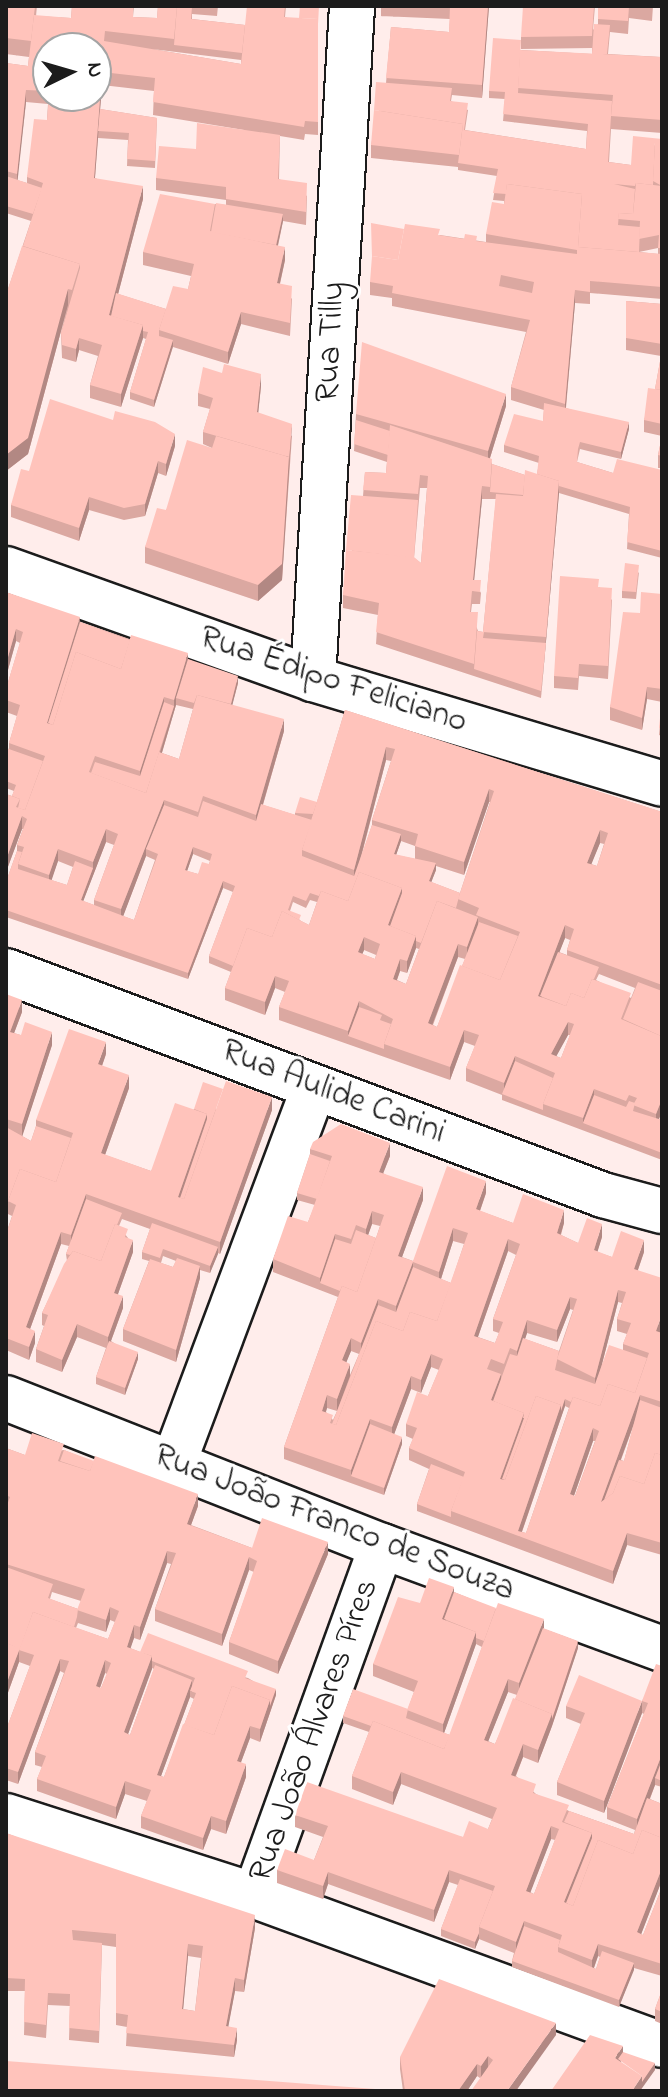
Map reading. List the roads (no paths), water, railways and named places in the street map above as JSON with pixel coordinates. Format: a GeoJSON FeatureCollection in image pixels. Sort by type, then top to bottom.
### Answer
{"type":"FeatureCollection","features":[{"type":"Feature","properties":{"kind":"street","name":"Rua Tilly"},"geometry":{"type":"LineString","coordinates":[[313,679],[352,6]]}},
{"type":"Feature","properties":{"kind":"street","name":"Rua Édipo Feliciano"},"geometry":{"type":"LineString","coordinates":[[6,569],[313,679],[662,784]]}},
{"type":"Feature","properties":{"kind":"street","name":"Rua Aulide Carini"},"geometry":{"type":"LineString","coordinates":[[6,971],[603,1195],[662,1211]]}},
{"type":"Feature","properties":{"kind":"street"},"geometry":{"type":"LineString","coordinates":[[174,1462],[314,1087]]}},
{"type":"Feature","properties":{"kind":"street","name":"Rua João Franco de Souza"},"geometry":{"type":"LineString","coordinates":[[6,1398],[382,1546],[662,1649]]}},
{"type":"Feature","properties":{"kind":"street","name":"Rua João Álvares Píres"},"geometry":{"type":"LineString","coordinates":[[6,1816],[255,1896],[382,1546]]}},
{"type":"Feature","properties":{"kind":"street"},"geometry":{"type":"LineString","coordinates":[[255,1896],[662,2045]]}}]}
